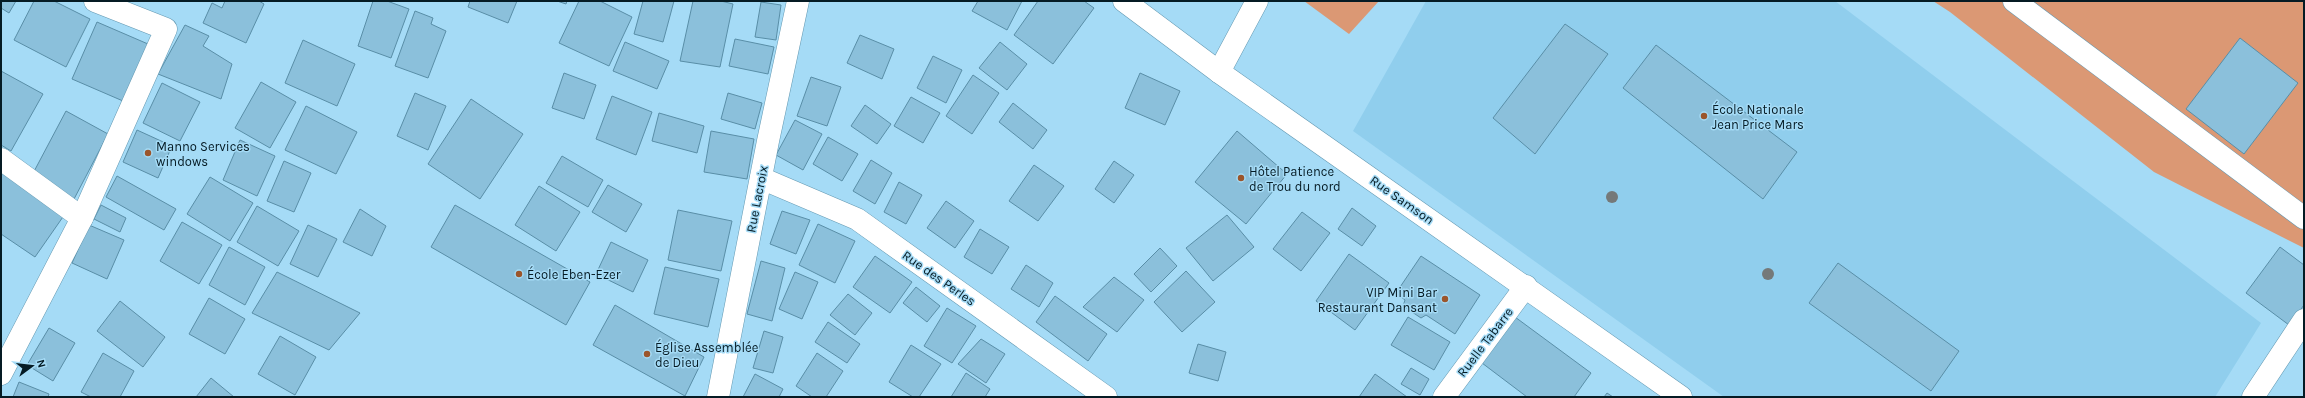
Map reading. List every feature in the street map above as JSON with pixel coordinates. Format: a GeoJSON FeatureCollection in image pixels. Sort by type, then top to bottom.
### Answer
{"type":"FeatureCollection","features":[{"type":"Feature","properties":{"kind":"street"},"geometry":{"type":"LineString","coordinates":[[1,374],[82,218],[166,29],[95,1]]}},
{"type":"Feature","properties":{"kind":"street","name":"Rue Lacroix"},"geometry":{"type":"LineString","coordinates":[[718,397],[761,178],[798,1]]}},
{"type":"Feature","properties":{"kind":"street","name":"Rue Samson"},"geometry":{"type":"LineString","coordinates":[[1124,1],[1220,72],[1682,397]]}},
{"type":"Feature","properties":{"kind":"street"},"geometry":{"type":"LineString","coordinates":[[1220,72],[1257,1]]}},
{"type":"Feature","properties":{"kind":"street"},"geometry":{"type":"LineString","coordinates":[[2014,1],[2304,218]]}},
{"type":"Feature","properties":{"kind":"street"},"geometry":{"type":"LineString","coordinates":[[1,159],[82,218]]}},
{"type":"Feature","properties":{"kind":"street","name":"Rue des Perles"},"geometry":{"type":"LineString","coordinates":[[761,178],[857,219],[1106,397]]}},
{"type":"Feature","properties":{"kind":"street","name":"Ruelle Tabarre"},"geometry":{"type":"LineString","coordinates":[[1444,397],[1526,286]]}},
{"type":"Feature","properties":{"kind":"street"},"geometry":{"type":"LineString","coordinates":[[2253,397],[2304,320]]}},
{"type":"Feature","properties":{"kind":"shaded area"},"geometry":{"type":"Polygon","coordinates":[[[1304,1],[1379,1],[1349,34],[1304,1]]]}},
{"type":"Feature","properties":{"kind":"shaded area"},"geometry":{"type":"Polygon","coordinates":[[[1426,1],[1835,1],[2261,323],[2215,397],[1724,397],[1353,131],[1426,1]]]}},
{"type":"Feature","properties":{"kind":"shaded area"},"geometry":{"type":"Polygon","coordinates":[[[1933,1],[2304,1],[2304,248],[2154,172],[1950,12],[1933,1]]]}},
{"type":"Feature","properties":{"kind":"building"},"geometry":{"type":"Polygon","coordinates":[[[1,1],[16,1],[9,13],[1,8],[1,1]]]}},
{"type":"Feature","properties":{"kind":"building"},"geometry":{"type":"Polygon","coordinates":[[[34,1],[54,1],[90,19],[66,67],[14,40],[34,1]]]}},
{"type":"Feature","properties":{"kind":"building"},"geometry":{"type":"Polygon","coordinates":[[[225,1],[259,1],[264,4],[246,43],[203,23],[212,3],[222,8],[225,1]]]}},
{"type":"Feature","properties":{"kind":"building"},"geometry":{"type":"Polygon","coordinates":[[[373,1],[387,1],[409,9],[391,58],[358,46],[373,1]]]}},
{"type":"Feature","properties":{"kind":"building"},"geometry":{"type":"Polygon","coordinates":[[[470,1],[517,1],[508,23],[468,7],[470,1]]]}},
{"type":"Feature","properties":{"kind":"building"},"geometry":{"type":"Polygon","coordinates":[[[557,1],[567,1],[566,4],[557,1]]]}},
{"type":"Feature","properties":{"kind":"building"},"geometry":{"type":"Polygon","coordinates":[[[579,1],[600,1],[632,17],[609,66],[559,43],[579,1]]]}},
{"type":"Feature","properties":{"kind":"building"},"geometry":{"type":"Polygon","coordinates":[[[643,1],[674,1],[663,42],[634,34],[643,1]]]}},
{"type":"Feature","properties":{"kind":"building"},"geometry":{"type":"Polygon","coordinates":[[[693,1],[721,1],[733,4],[720,67],[680,61],[693,1]]]}},
{"type":"Feature","properties":{"kind":"building"},"geometry":{"type":"Polygon","coordinates":[[[978,1],[1022,1],[1007,30],[972,11],[978,1]]]}},
{"type":"Feature","properties":{"kind":"building"},"geometry":{"type":"Polygon","coordinates":[[[1038,1],[1084,1],[1094,8],[1053,64],[1014,35],[1038,1]]]}},
{"type":"Feature","properties":{"kind":"building"},"geometry":{"type":"Polygon","coordinates":[[[761,2],[781,5],[776,40],[755,37],[761,2]]]}},
{"type":"Feature","properties":{"kind":"building"},"geometry":{"type":"Polygon","coordinates":[[[415,11],[433,18],[431,24],[446,31],[428,78],[395,66],[415,11]]]}},
{"type":"Feature","properties":{"kind":"building"},"geometry":{"type":"Polygon","coordinates":[[[97,22],[148,44],[123,101],[72,79],[97,22]]]}},
{"type":"Feature","properties":{"kind":"building"},"geometry":{"type":"Polygon","coordinates":[[[1565,24],[1608,54],[1535,154],[1493,118],[1565,24]]]}},
{"type":"Feature","properties":{"kind":"building"},"geometry":{"type":"Polygon","coordinates":[[[185,25],[209,36],[203,46],[232,64],[221,99],[158,74],[185,25]]]}},
{"type":"Feature","properties":{"kind":"building"},"geometry":{"type":"Polygon","coordinates":[[[860,35],[894,49],[882,79],[847,63],[860,35]]]}},
{"type":"Feature","properties":{"kind":"building"},"geometry":{"type":"Polygon","coordinates":[[[2240,38],[2298,83],[2244,154],[2186,109],[2240,38]]]}},
{"type":"Feature","properties":{"kind":"building"},"geometry":{"type":"Polygon","coordinates":[[[735,39],[774,47],[768,74],[729,66],[735,39]]]}},
{"type":"Feature","properties":{"kind":"building"},"geometry":{"type":"Polygon","coordinates":[[[303,40],[355,64],[337,106],[285,83],[303,40]]]}},
{"type":"Feature","properties":{"kind":"building"},"geometry":{"type":"Polygon","coordinates":[[[625,42],[669,61],[657,89],[613,71],[625,42]]]}},
{"type":"Feature","properties":{"kind":"building"},"geometry":{"type":"Polygon","coordinates":[[[1000,42],[1027,64],[1007,90],[979,68],[1000,42]]]}},
{"type":"Feature","properties":{"kind":"building"},"geometry":{"type":"Polygon","coordinates":[[[1656,45],[1797,152],[1763,199],[1623,88],[1656,45]]]}},
{"type":"Feature","properties":{"kind":"building"},"geometry":{"type":"Polygon","coordinates":[[[933,56],[962,70],[946,103],[917,88],[933,56]]]}},
{"type":"Feature","properties":{"kind":"building"},"geometry":{"type":"Polygon","coordinates":[[[1,71],[43,94],[11,151],[1,145],[1,71]]]}},
{"type":"Feature","properties":{"kind":"building"},"geometry":{"type":"Polygon","coordinates":[[[564,73],[596,85],[584,119],[552,108],[564,73]]]}},
{"type":"Feature","properties":{"kind":"building"},"geometry":{"type":"Polygon","coordinates":[[[1140,73],[1180,91],[1165,125],[1125,108],[1140,73]]]}},
{"type":"Feature","properties":{"kind":"building"},"geometry":{"type":"Polygon","coordinates":[[[973,75],[999,93],[972,134],[946,116],[973,75]]]}},
{"type":"Feature","properties":{"kind":"building"},"geometry":{"type":"Polygon","coordinates":[[[811,77],[841,87],[827,126],[797,116],[811,77]]]}},
{"type":"Feature","properties":{"kind":"building"},"geometry":{"type":"Polygon","coordinates":[[[261,82],[296,102],[270,148],[235,128],[261,82]]]}},
{"type":"Feature","properties":{"kind":"building"},"geometry":{"type":"Polygon","coordinates":[[[162,83],[200,102],[180,141],[143,123],[162,83]]]}},
{"type":"Feature","properties":{"kind":"building"},"geometry":{"type":"Polygon","coordinates":[[[415,93],[446,106],[428,150],[397,136],[415,93]]]}},
{"type":"Feature","properties":{"kind":"building"},"geometry":{"type":"Polygon","coordinates":[[[728,93],[762,103],[755,129],[721,119],[728,93]]]}},
{"type":"Feature","properties":{"kind":"building"},"geometry":{"type":"Polygon","coordinates":[[[612,96],[652,112],[636,155],[596,139],[612,96]]]}},
{"type":"Feature","properties":{"kind":"building"},"geometry":{"type":"Polygon","coordinates":[[[911,97],[940,113],[923,143],[894,126],[911,97]]]}},
{"type":"Feature","properties":{"kind":"building"},"geometry":{"type":"Polygon","coordinates":[[[471,99],[523,134],[480,199],[428,164],[471,99]]]}},
{"type":"Feature","properties":{"kind":"building"},"geometry":{"type":"Polygon","coordinates":[[[1013,103],[1047,130],[1033,149],[999,122],[1013,103]]]}},
{"type":"Feature","properties":{"kind":"building"},"geometry":{"type":"Polygon","coordinates":[[[865,105],[891,124],[877,144],[851,126],[865,105]]]}},
{"type":"Feature","properties":{"kind":"building"},"geometry":{"type":"Polygon","coordinates":[[[306,106],[357,132],[336,174],[285,150],[306,106]]]}},
{"type":"Feature","properties":{"kind":"building"},"geometry":{"type":"Polygon","coordinates":[[[66,111],[108,134],[73,201],[30,179],[66,111]]]}},
{"type":"Feature","properties":{"kind":"building"},"geometry":{"type":"Polygon","coordinates":[[[659,113],[704,126],[697,153],[652,141],[659,113]]]}},
{"type":"Feature","properties":{"kind":"building"},"geometry":{"type":"Polygon","coordinates":[[[795,120],[822,134],[803,170],[776,155],[795,120]]]}},
{"type":"Feature","properties":{"kind":"building"},"geometry":{"type":"Polygon","coordinates":[[[137,130],[172,146],[158,178],[123,162],[137,130]]]}},
{"type":"Feature","properties":{"kind":"building"},"geometry":{"type":"Polygon","coordinates":[[[711,131],[754,139],[747,179],[704,172],[711,131]]]}},
{"type":"Feature","properties":{"kind":"building"},"geometry":{"type":"Polygon","coordinates":[[[1237,131],[1287,174],[1246,224],[1195,182],[1237,131]]]}},
{"type":"Feature","properties":{"kind":"building"},"geometry":{"type":"Polygon","coordinates":[[[828,137],[858,154],[842,181],[813,164],[828,137]]]}},
{"type":"Feature","properties":{"kind":"building"},"geometry":{"type":"Polygon","coordinates":[[[240,140],[275,156],[257,196],[223,180],[240,140]]]}},
{"type":"Feature","properties":{"kind":"building"},"geometry":{"type":"Polygon","coordinates":[[[562,156],[603,180],[588,207],[546,183],[562,156]]]}},
{"type":"Feature","properties":{"kind":"building"},"geometry":{"type":"Polygon","coordinates":[[[871,160],[892,173],[875,204],[853,191],[871,160]]]}},
{"type":"Feature","properties":{"kind":"building"},"geometry":{"type":"Polygon","coordinates":[[[284,161],[311,173],[294,212],[267,201],[284,161]]]}},
{"type":"Feature","properties":{"kind":"building"},"geometry":{"type":"Polygon","coordinates":[[[1114,161],[1134,175],[1114,203],[1095,189],[1114,161]]]}},
{"type":"Feature","properties":{"kind":"building"},"geometry":{"type":"Polygon","coordinates":[[[1034,165],[1064,186],[1038,221],[1009,201],[1034,165]]]}},
{"type":"Feature","properties":{"kind":"building"},"geometry":{"type":"Polygon","coordinates":[[[1,170],[65,214],[35,257],[1,234],[1,170]]]}},
{"type":"Feature","properties":{"kind":"building"},"geometry":{"type":"Polygon","coordinates":[[[117,176],[176,209],[164,230],[106,197],[117,176]]]}},
{"type":"Feature","properties":{"kind":"building"},"geometry":{"type":"Polygon","coordinates":[[[210,177],[253,203],[230,241],[187,214],[210,177]]]}},
{"type":"Feature","properties":{"kind":"building"},"geometry":{"type":"Polygon","coordinates":[[[899,182],[922,195],[906,224],[884,212],[899,182]]]}},
{"type":"Feature","properties":{"kind":"building"},"geometry":{"type":"Polygon","coordinates":[[[608,185],[642,204],[626,232],[592,212],[608,185]]]}},
{"type":"Feature","properties":{"kind":"building"},"geometry":{"type":"Polygon","coordinates":[[[539,186],[580,212],[556,251],[515,225],[539,186]]]}},
{"type":"Feature","properties":{"kind":"building"},"geometry":{"type":"Polygon","coordinates":[[[946,201],[974,221],[955,248],[927,228],[946,201]]]}},
{"type":"Feature","properties":{"kind":"building"},"geometry":{"type":"Polygon","coordinates":[[[101,205],[126,218],[120,232],[94,219],[101,205]]]}},
{"type":"Feature","properties":{"kind":"building"},"geometry":{"type":"Polygon","coordinates":[[[455,205],[590,282],[566,325],[431,247],[455,205]]]}},
{"type":"Feature","properties":{"kind":"building"},"geometry":{"type":"Polygon","coordinates":[[[257,206],[299,231],[278,266],[237,242],[257,206]]]}},
{"type":"Feature","properties":{"kind":"building"},"geometry":{"type":"Polygon","coordinates":[[[1352,208],[1376,226],[1362,246],[1338,229],[1352,208]]]}},
{"type":"Feature","properties":{"kind":"building"},"geometry":{"type":"Polygon","coordinates":[[[360,209],[386,226],[372,256],[343,242],[360,209]]]}},
{"type":"Feature","properties":{"kind":"building"},"geometry":{"type":"Polygon","coordinates":[[[678,210],[732,221],[721,271],[668,260],[678,210]]]}},
{"type":"Feature","properties":{"kind":"building"},"geometry":{"type":"Polygon","coordinates":[[[782,211],[810,220],[796,254],[770,244],[782,211]]]}},
{"type":"Feature","properties":{"kind":"building"},"geometry":{"type":"Polygon","coordinates":[[[1302,212],[1330,233],[1301,271],[1273,249],[1302,212]]]}},
{"type":"Feature","properties":{"kind":"building"},"geometry":{"type":"Polygon","coordinates":[[[1227,215],[1254,247],[1213,281],[1186,248],[1227,215]]]}},
{"type":"Feature","properties":{"kind":"building"},"geometry":{"type":"Polygon","coordinates":[[[182,222],[222,245],[199,284],[160,261],[182,222]]]}},
{"type":"Feature","properties":{"kind":"building"},"geometry":{"type":"Polygon","coordinates":[[[818,224],[855,241],[835,283],[799,265],[818,224]]]}},
{"type":"Feature","properties":{"kind":"building"},"geometry":{"type":"Polygon","coordinates":[[[89,225],[124,240],[107,279],[72,263],[89,225]]]}},
{"type":"Feature","properties":{"kind":"building"},"geometry":{"type":"Polygon","coordinates":[[[308,225],[337,239],[318,277],[290,264],[308,225]]]}},
{"type":"Feature","properties":{"kind":"building"},"geometry":{"type":"Polygon","coordinates":[[[980,229],[1009,247],[992,274],[964,257],[980,229]]]}},
{"type":"Feature","properties":{"kind":"building"},"geometry":{"type":"Polygon","coordinates":[[[611,242],[648,260],[633,292],[596,274],[611,242]]]}},
{"type":"Feature","properties":{"kind":"building"},"geometry":{"type":"Polygon","coordinates":[[[229,247],[265,267],[245,305],[209,285],[229,247]]]}},
{"type":"Feature","properties":{"kind":"building"},"geometry":{"type":"Polygon","coordinates":[[[2280,247],[2304,265],[2304,305],[2289,325],[2246,293],[2280,247]]]}},
{"type":"Feature","properties":{"kind":"building"},"geometry":{"type":"Polygon","coordinates":[[[1160,248],[1177,266],[1151,292],[1134,274],[1160,248]]]}},
{"type":"Feature","properties":{"kind":"building"},"geometry":{"type":"Polygon","coordinates":[[[1349,254],[1389,283],[1355,330],[1316,301],[1349,254]]]}},
{"type":"Feature","properties":{"kind":"building"},"geometry":{"type":"Polygon","coordinates":[[[875,256],[912,282],[890,313],[853,287],[875,256]]]}},
{"type":"Feature","properties":{"kind":"building"},"geometry":{"type":"Polygon","coordinates":[[[1421,256],[1480,295],[1455,334],[1426,315],[1421,318],[1403,306],[1405,300],[1396,293],[1421,256]]]}},
{"type":"Feature","properties":{"kind":"building"},"geometry":{"type":"Polygon","coordinates":[[[761,261],[785,268],[772,321],[747,314],[761,261]]]}},
{"type":"Feature","properties":{"kind":"building"},"geometry":{"type":"Polygon","coordinates":[[[1838,263],[1959,351],[1931,391],[1809,303],[1838,263]]]}},
{"type":"Feature","properties":{"kind":"building"},"geometry":{"type":"Polygon","coordinates":[[[1026,265],[1053,283],[1039,307],[1011,289],[1026,265]]]}},
{"type":"Feature","properties":{"kind":"building"},"geometry":{"type":"Polygon","coordinates":[[[665,267],[719,279],[708,327],[654,314],[665,267]]]}},
{"type":"Feature","properties":{"kind":"building"},"geometry":{"type":"Polygon","coordinates":[[[1186,271],[1215,302],[1182,332],[1154,302],[1186,271]]]}},
{"type":"Feature","properties":{"kind":"building"},"geometry":{"type":"Polygon","coordinates":[[[277,272],[360,313],[329,350],[252,313],[277,272]]]}},
{"type":"Feature","properties":{"kind":"building"},"geometry":{"type":"Polygon","coordinates":[[[795,272],[818,282],[802,319],[779,309],[795,272]]]}},
{"type":"Feature","properties":{"kind":"building"},"geometry":{"type":"Polygon","coordinates":[[[1114,277],[1144,300],[1117,332],[1083,307],[1114,277]]]}},
{"type":"Feature","properties":{"kind":"building"},"geometry":{"type":"Polygon","coordinates":[[[916,287],[940,306],[927,322],[903,303],[916,287]]]}},
{"type":"Feature","properties":{"kind":"building"},"geometry":{"type":"Polygon","coordinates":[[[848,294],[872,313],[855,335],[830,315],[848,294]]]}},
{"type":"Feature","properties":{"kind":"building"},"geometry":{"type":"Polygon","coordinates":[[[1055,296],[1107,334],[1088,361],[1036,322],[1055,296]]]}},
{"type":"Feature","properties":{"kind":"building"},"geometry":{"type":"Polygon","coordinates":[[[209,298],[245,319],[225,354],[189,334],[209,298]]]}},
{"type":"Feature","properties":{"kind":"building"},"geometry":{"type":"Polygon","coordinates":[[[120,301],[165,337],[143,367],[97,331],[120,301]]]}},
{"type":"Feature","properties":{"kind":"building"},"geometry":{"type":"Polygon","coordinates":[[[615,305],[704,357],[685,396],[593,345],[615,305]]]}},
{"type":"Feature","properties":{"kind":"building"},"geometry":{"type":"Polygon","coordinates":[[[947,308],[976,326],[952,363],[924,346],[947,308]]]}},
{"type":"Feature","properties":{"kind":"building"},"geometry":{"type":"Polygon","coordinates":[[[1408,317],[1450,342],[1434,370],[1391,345],[1408,317]]]}},
{"type":"Feature","properties":{"kind":"building"},"geometry":{"type":"Polygon","coordinates":[[[1515,317],[1591,373],[1574,397],[1527,397],[1482,363],[1515,317]]]}},
{"type":"Feature","properties":{"kind":"building"},"geometry":{"type":"Polygon","coordinates":[[[828,322],[860,344],[847,363],[815,342],[828,322]]]}},
{"type":"Feature","properties":{"kind":"building"},"geometry":{"type":"Polygon","coordinates":[[[49,328],[75,343],[53,381],[27,365],[49,328]]]}},
{"type":"Feature","properties":{"kind":"building"},"geometry":{"type":"Polygon","coordinates":[[[764,331],[783,337],[773,373],[753,368],[764,331]]]}},
{"type":"Feature","properties":{"kind":"building"},"geometry":{"type":"Polygon","coordinates":[[[280,336],[316,357],[295,395],[258,374],[280,336]]]}},
{"type":"Feature","properties":{"kind":"building"},"geometry":{"type":"Polygon","coordinates":[[[981,339],[1005,354],[986,383],[958,364],[981,339]]]}},
{"type":"Feature","properties":{"kind":"building"},"geometry":{"type":"Polygon","coordinates":[[[1198,344],[1226,352],[1218,381],[1189,373],[1198,344]]]}},
{"type":"Feature","properties":{"kind":"building"},"geometry":{"type":"Polygon","coordinates":[[[911,345],[941,364],[919,397],[913,397],[889,382],[911,345]]]}},
{"type":"Feature","properties":{"kind":"building"},"geometry":{"type":"Polygon","coordinates":[[[103,353],[134,371],[120,397],[91,397],[81,392],[103,353]]]}},
{"type":"Feature","properties":{"kind":"building"},"geometry":{"type":"Polygon","coordinates":[[[817,353],[843,371],[826,397],[812,397],[796,386],[817,353]]]}},
{"type":"Feature","properties":{"kind":"building"},"geometry":{"type":"Polygon","coordinates":[[[1411,368],[1429,379],[1420,395],[1401,384],[1411,368]]]}},
{"type":"Feature","properties":{"kind":"building"},"geometry":{"type":"Polygon","coordinates":[[[966,373],[990,389],[985,397],[951,397],[966,373]]]}},
{"type":"Feature","properties":{"kind":"building"},"geometry":{"type":"Polygon","coordinates":[[[755,374],[783,389],[779,397],[743,397],[755,374]]]}},
{"type":"Feature","properties":{"kind":"building"},"geometry":{"type":"Polygon","coordinates":[[[1375,374],[1407,397],[1359,397],[1375,374]]]}},
{"type":"Feature","properties":{"kind":"building"},"geometry":{"type":"Polygon","coordinates":[[[211,378],[234,397],[196,397],[211,378]]]}},
{"type":"Feature","properties":{"kind":"building"},"geometry":{"type":"Polygon","coordinates":[[[19,382],[49,394],[48,397],[13,397],[19,382]]]}},
{"type":"Feature","properties":{"kind":"building"},"geometry":{"type":"Polygon","coordinates":[[[1607,393],[1613,397],[1604,397],[1607,393]]]}},
{"type":"Feature","properties":{"kind":"place","name":"École Nationale Jean Price Mars"},"geometry":{"type":"Point","coordinates":[1704,116]}},
{"type":"Feature","properties":{"kind":"place","name":"Manno Services windows"},"geometry":{"type":"Point","coordinates":[148,153]}},
{"type":"Feature","properties":{"kind":"place","name":"Hôtel Patience de Trou du nord"},"geometry":{"type":"Point","coordinates":[1241,178]}},
{"type":"Feature","properties":{"kind":"place","name":"École Eben-Ezer"},"geometry":{"type":"Point","coordinates":[519,274]}},
{"type":"Feature","properties":{"kind":"place","name":"VIP Mini Bar Restaurant Dansant"},"geometry":{"type":"Point","coordinates":[1445,299]}},
{"type":"Feature","properties":{"kind":"place","name":"Église Assemblée de Dieu"},"geometry":{"type":"Point","coordinates":[647,354]}}]}
